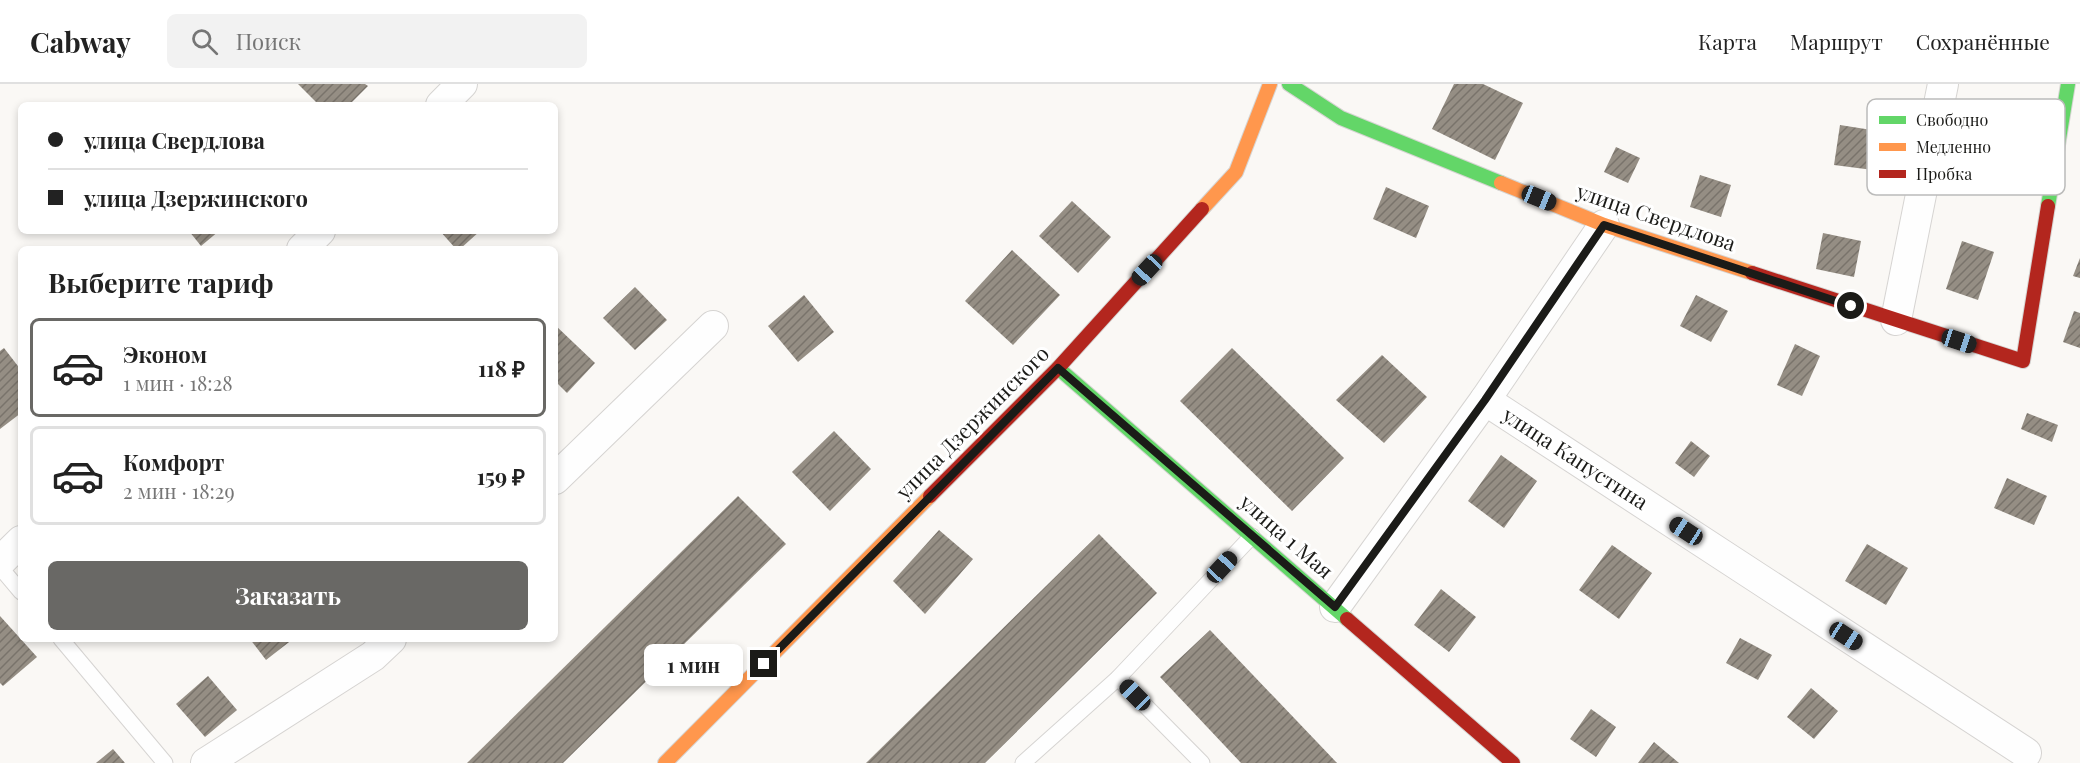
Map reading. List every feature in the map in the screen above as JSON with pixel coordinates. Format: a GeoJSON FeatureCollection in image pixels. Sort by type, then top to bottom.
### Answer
{"type":"FeatureCollection","features":[{"type":"Feature","properties":{"kind":"street"},"geometry":{"type":"LineString","coordinates":[[444,102],[462,84]]}},
{"type":"Feature","properties":{"kind":"street","name":"улица Дзержинского"},"geometry":{"type":"LineString","coordinates":[[665,763],[1058,368],[1236,172],[1270,84]]}},
{"type":"Feature","properties":{"kind":"street","name":"улица Свердлова"},"geometry":{"type":"LineString","coordinates":[[1289,84],[1341,118],[1604,225],[2023,362],[2050,195]]}},
{"type":"Feature","properties":{"kind":"street"},"geometry":{"type":"LineString","coordinates":[[1940,99],[1943,84]]}},
{"type":"Feature","properties":{"kind":"street","name":"улица Свердлова"},"geometry":{"type":"LineString","coordinates":[[2065,103],[2068,84]]}},
{"type":"Feature","properties":{"kind":"street"},"geometry":{"type":"LineString","coordinates":[[1896,320],[1921,195]]}},
{"type":"Feature","properties":{"kind":"street"},"geometry":{"type":"LineString","coordinates":[[1335,607],[1485,400],[1604,225]]}},
{"type":"Feature","properties":{"kind":"street"},"geometry":{"type":"LineString","coordinates":[[306,246],[317,234]]}},
{"type":"Feature","properties":{"kind":"street"},"geometry":{"type":"LineString","coordinates":[[558,476],[713,326]]}},
{"type":"Feature","properties":{"kind":"street","name":"улица 1 Мая"},"geometry":{"type":"LineString","coordinates":[[1058,368],[1513,763]]}},
{"type":"Feature","properties":{"kind":"street","name":"улица Капустина"},"geometry":{"type":"LineString","coordinates":[[1485,400],[2026,753]]}},
{"type":"Feature","properties":{"kind":"street"},"geometry":{"type":"LineString","coordinates":[[0,565],[18,544]]}},
{"type":"Feature","properties":{"kind":"street"},"geometry":{"type":"LineString","coordinates":[[206,763],[373,656],[388,642]]}},
{"type":"Feature","properties":{"kind":"lane"},"geometry":{"type":"LineString","coordinates":[[1023,763],[1118,678],[1252,536]]}},
{"type":"Feature","properties":{"kind":"lane"},"geometry":{"type":"LineString","coordinates":[[0,565],[18,588]]}},
{"type":"Feature","properties":{"kind":"lane"},"geometry":{"type":"LineString","coordinates":[[64,642],[165,763]]}},
{"type":"Feature","properties":{"kind":"lane"},"geometry":{"type":"LineString","coordinates":[[1118,678],[1202,763]]}},
{"type":"Feature","properties":{"kind":"building"},"geometry":{"type":"Polygon","coordinates":[[[298,84],[365,84],[368,86],[352,102],[316,102],[298,84]]]}},
{"type":"Feature","properties":{"kind":"building"},"geometry":{"type":"Polygon","coordinates":[[[1454,84],[1483,84],[1523,103],[1495,160],[1432,129],[1454,84]]]}},
{"type":"Feature","properties":{"kind":"building"},"geometry":{"type":"Polygon","coordinates":[[[1840,125],[1867,129],[1867,169],[1834,165],[1840,125]]]}},
{"type":"Feature","properties":{"kind":"building"},"geometry":{"type":"Polygon","coordinates":[[[1616,147],[1640,158],[1628,183],[1604,172],[1616,147]]]}},
{"type":"Feature","properties":{"kind":"building"},"geometry":{"type":"Polygon","coordinates":[[[1700,175],[1731,185],[1721,217],[1690,207],[1700,175]]]}},
{"type":"Feature","properties":{"kind":"building"},"geometry":{"type":"Polygon","coordinates":[[[1386,187],[1429,206],[1416,238],[1373,219],[1386,187]]]}},
{"type":"Feature","properties":{"kind":"building"},"geometry":{"type":"Polygon","coordinates":[[[1072,201],[1111,237],[1078,273],[1039,236],[1072,201]]]}},
{"type":"Feature","properties":{"kind":"building"},"geometry":{"type":"Polygon","coordinates":[[[1823,233],[1861,241],[1854,277],[1816,269],[1823,233]]]}},
{"type":"Feature","properties":{"kind":"building"},"geometry":{"type":"Polygon","coordinates":[[[191,234],[215,234],[201,246],[191,234]]]}},
{"type":"Feature","properties":{"kind":"building"},"geometry":{"type":"Polygon","coordinates":[[[443,234],[477,234],[463,246],[453,246],[443,234]]]}},
{"type":"Feature","properties":{"kind":"building"},"geometry":{"type":"Polygon","coordinates":[[[1962,241],[1994,252],[1978,300],[1946,289],[1962,241]]]}},
{"type":"Feature","properties":{"kind":"building"},"geometry":{"type":"Polygon","coordinates":[[[1012,250],[1060,295],[1013,345],[965,301],[1012,250]]]}},
{"type":"Feature","properties":{"kind":"building"},"geometry":{"type":"Polygon","coordinates":[[[2080,258],[2080,278],[2073,276],[2080,258]]]}},
{"type":"Feature","properties":{"kind":"building"},"geometry":{"type":"Polygon","coordinates":[[[635,287],[667,320],[635,350],[603,318],[635,287]]]}},
{"type":"Feature","properties":{"kind":"building"},"geometry":{"type":"Polygon","coordinates":[[[804,295],[834,332],[798,362],[768,326],[804,295]]]}},
{"type":"Feature","properties":{"kind":"building"},"geometry":{"type":"Polygon","coordinates":[[[1696,295],[1728,311],[1711,342],[1680,326],[1696,295]]]}},
{"type":"Feature","properties":{"kind":"building"},"geometry":{"type":"Polygon","coordinates":[[[2074,311],[2080,313],[2080,348],[2063,342],[2074,311]]]}},
{"type":"Feature","properties":{"kind":"building"},"geometry":{"type":"Polygon","coordinates":[[[558,328],[595,363],[567,393],[558,384],[558,328]]]}},
{"type":"Feature","properties":{"kind":"building"},"geometry":{"type":"Polygon","coordinates":[[[1795,344],[1820,356],[1802,396],[1777,385],[1795,344]]]}},
{"type":"Feature","properties":{"kind":"building"},"geometry":{"type":"Polygon","coordinates":[[[4,348],[18,366],[18,415],[0,429],[0,351],[4,348]]]}},
{"type":"Feature","properties":{"kind":"building"},"geometry":{"type":"Polygon","coordinates":[[[1232,348],[1344,458],[1292,511],[1180,401],[1232,348]]]}},
{"type":"Feature","properties":{"kind":"building"},"geometry":{"type":"Polygon","coordinates":[[[1382,355],[1427,397],[1384,443],[1336,400],[1382,355]]]}},
{"type":"Feature","properties":{"kind":"building"},"geometry":{"type":"Polygon","coordinates":[[[2027,413],[2058,425],[2052,442],[2021,429],[2027,413]]]}},
{"type":"Feature","properties":{"kind":"building"},"geometry":{"type":"Polygon","coordinates":[[[834,431],[871,469],[830,511],[792,472],[834,431]]]}},
{"type":"Feature","properties":{"kind":"building"},"geometry":{"type":"Polygon","coordinates":[[[1691,441],[1710,456],[1694,477],[1675,463],[1691,441]]]}},
{"type":"Feature","properties":{"kind":"building"},"geometry":{"type":"Polygon","coordinates":[[[1501,455],[1537,481],[1504,528],[1468,501],[1501,455]]]}},
{"type":"Feature","properties":{"kind":"building"},"geometry":{"type":"Polygon","coordinates":[[[2007,478],[2047,496],[2034,525],[1994,508],[2007,478]]]}},
{"type":"Feature","properties":{"kind":"building"},"geometry":{"type":"Polygon","coordinates":[[[738,496],[786,544],[563,763],[467,763],[738,496]]]}},
{"type":"Feature","properties":{"kind":"building"},"geometry":{"type":"Polygon","coordinates":[[[939,530],[973,559],[925,614],[893,581],[939,530]]]}},
{"type":"Feature","properties":{"kind":"building"},"geometry":{"type":"Polygon","coordinates":[[[1099,534],[1157,593],[985,763],[866,763],[1099,534]]]}},
{"type":"Feature","properties":{"kind":"building"},"geometry":{"type":"Polygon","coordinates":[[[1867,544],[1908,568],[1886,605],[1845,581],[1867,544]]]}},
{"type":"Feature","properties":{"kind":"building"},"geometry":{"type":"Polygon","coordinates":[[[1612,545],[1652,573],[1619,619],[1579,590],[1612,545]]]}},
{"type":"Feature","properties":{"kind":"building"},"geometry":{"type":"Polygon","coordinates":[[[1441,589],[1476,617],[1449,652],[1414,625],[1441,589]]]}},
{"type":"Feature","properties":{"kind":"building"},"geometry":{"type":"Polygon","coordinates":[[[0,616],[18,636],[18,642],[23,642],[37,657],[3,686],[0,683],[0,616]]]}},
{"type":"Feature","properties":{"kind":"building"},"geometry":{"type":"Polygon","coordinates":[[[1210,630],[1337,763],[1241,763],[1160,677],[1210,630]]]}},
{"type":"Feature","properties":{"kind":"building"},"geometry":{"type":"Polygon","coordinates":[[[1740,638],[1772,655],[1758,680],[1726,663],[1740,638]]]}},
{"type":"Feature","properties":{"kind":"building"},"geometry":{"type":"Polygon","coordinates":[[[252,642],[289,642],[266,660],[252,642]]]}},
{"type":"Feature","properties":{"kind":"building"},"geometry":{"type":"Polygon","coordinates":[[[208,676],[237,710],[205,737],[176,704],[208,676]]]}},
{"type":"Feature","properties":{"kind":"building"},"geometry":{"type":"Polygon","coordinates":[[[1811,688],[1838,711],[1814,739],[1787,717],[1811,688]]]}},
{"type":"Feature","properties":{"kind":"building"},"geometry":{"type":"Polygon","coordinates":[[[1591,709],[1616,727],[1596,757],[1570,739],[1591,709]]]}},
{"type":"Feature","properties":{"kind":"building"},"geometry":{"type":"Polygon","coordinates":[[[1654,742],[1679,763],[1638,763],[1654,742]]]}},
{"type":"Feature","properties":{"kind":"building"},"geometry":{"type":"Polygon","coordinates":[[[113,749],[125,763],[96,763],[113,749]]]}},
{"type":"Feature","properties":{"kind":"traffic: fast"},"geometry":{"type":"LineString","coordinates":[[1289,84],[1341,118],[1501,183]]}},
{"type":"Feature","properties":{"kind":"traffic: fast"},"geometry":{"type":"LineString","coordinates":[[2065,102],[2068,84]]}},
{"type":"Feature","properties":{"kind":"traffic: fast"},"geometry":{"type":"LineString","coordinates":[[2048,206],[2050,195]]}},
{"type":"Feature","properties":{"kind":"traffic: fast"},"geometry":{"type":"LineString","coordinates":[[1058,368],[1347,619]]}},
{"type":"Feature","properties":{"kind":"traffic: slow"},"geometry":{"type":"LineString","coordinates":[[1202,209],[1236,172],[1270,84]]}},
{"type":"Feature","properties":{"kind":"traffic: slow"},"geometry":{"type":"LineString","coordinates":[[1501,183],[1604,225],[1752,273]]}},
{"type":"Feature","properties":{"kind":"traffic: slow"},"geometry":{"type":"LineString","coordinates":[[665,763],[930,496]]}},
{"type":"Feature","properties":{"kind":"traffic: jam"},"geometry":{"type":"LineString","coordinates":[[1752,273],[2023,361],[2048,206]]}},
{"type":"Feature","properties":{"kind":"traffic: jam"},"geometry":{"type":"LineString","coordinates":[[930,496],[1058,368],[1202,209]]}},
{"type":"Feature","properties":{"kind":"traffic: jam"},"geometry":{"type":"LineString","coordinates":[[1347,619],[1513,763]]}},
{"type":"Feature","properties":{"kind":"route"},"geometry":{"type":"LineString","coordinates":[[764,664],[1058,368],[1335,607],[1485,400],[1604,225],[1851,306]]}}]}
